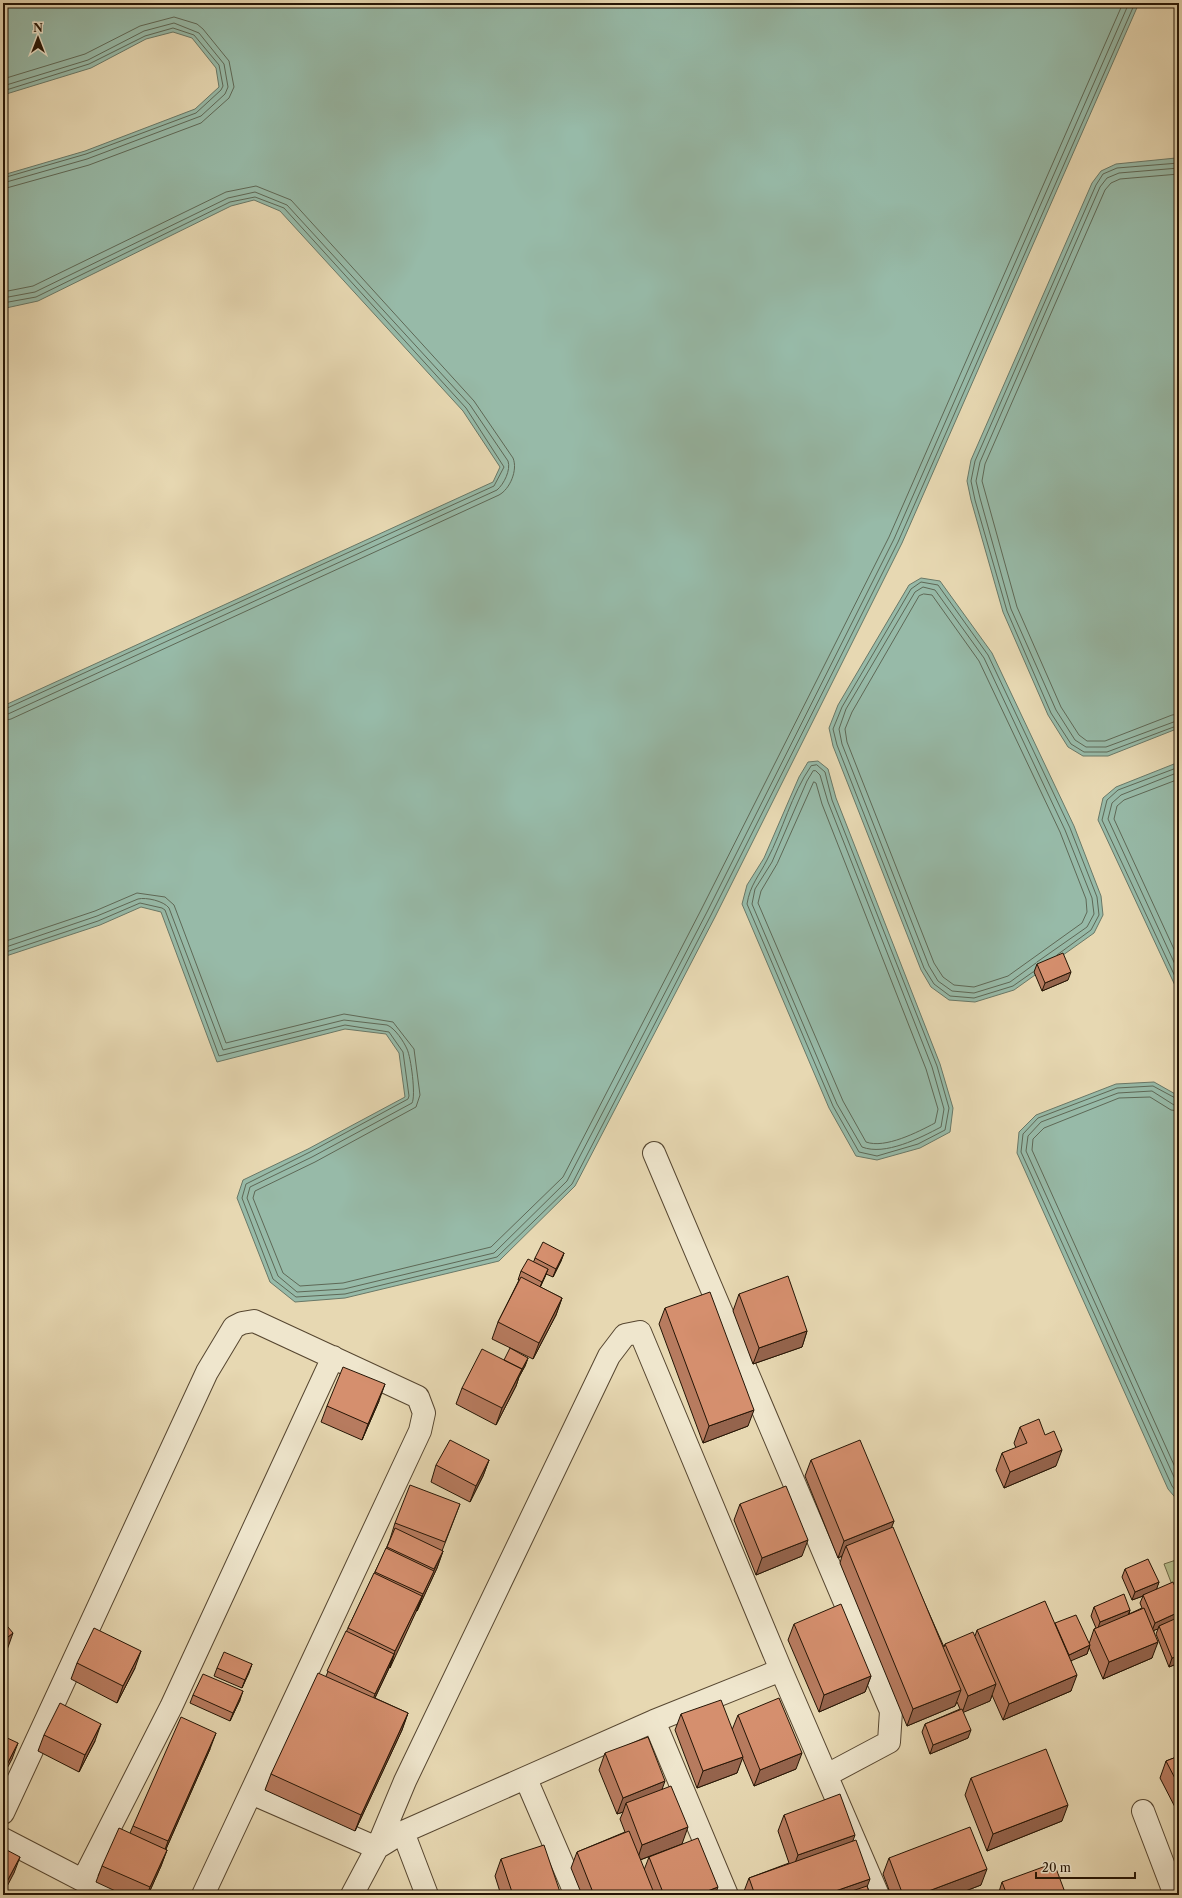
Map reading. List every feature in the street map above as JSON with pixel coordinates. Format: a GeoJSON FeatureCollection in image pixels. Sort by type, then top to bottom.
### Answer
{"type":"FeatureCollection","features":[{"type":"Feature","properties":{"kind":"street"},"geometry":{"type":"LineString","coordinates":[[654,1152],[892,1711],[889,1742],[827,1774]]}},
{"type":"Feature","properties":{"kind":"street"},"geometry":{"type":"LineString","coordinates":[[3,1812],[207,1372],[234,1327],[242,1323],[254,1321],[418,1397],[424,1413],[420,1431],[203,1895]]}},
{"type":"Feature","properties":{"kind":"street"},"geometry":{"type":"LineString","coordinates":[[352,1895],[377,1848],[406,1780],[606,1363],[625,1335],[640,1332],[781,1670],[878,1895]]}},
{"type":"Feature","properties":{"kind":"street"},"geometry":{"type":"LineString","coordinates":[[83,1880],[171,1707],[333,1357]]}},
{"type":"Feature","properties":{"kind":"street"},"geometry":{"type":"LineString","coordinates":[[377,1848],[403,1832],[526,1779],[654,1721],[781,1670]]}},
{"type":"Feature","properties":{"kind":"street"},"geometry":{"type":"LineString","coordinates":[[654,1721],[727,1895]]}},
{"type":"Feature","properties":{"kind":"street"},"geometry":{"type":"LineString","coordinates":[[526,1779],[576,1895]]}},
{"type":"Feature","properties":{"kind":"street"},"geometry":{"type":"LineString","coordinates":[[251,1793],[377,1848]]}},
{"type":"Feature","properties":{"kind":"street"},"geometry":{"type":"LineString","coordinates":[[1143,1811],[1176,1895]]}},
{"type":"Feature","properties":{"kind":"street"},"geometry":{"type":"LineString","coordinates":[[403,1832],[427,1895]]}},
{"type":"Feature","properties":{"kind":"street"},"geometry":{"type":"LineString","coordinates":[[3,1839],[111,1895]]}},
{"type":"Feature","properties":{"kind":"shaded area"},"geometry":{"type":"Polygon","coordinates":[[[1179,1559],[1179,1603],[1164,1564],[1179,1559]]]}},
{"type":"Feature","properties":{"kind":"water"},"geometry":{"type":"Polygon","coordinates":[[[3,3],[1139,3],[902,543],[715,917],[575,1186],[499,1261],[345,1298],[295,1302],[270,1282],[237,1198],[243,1180],[308,1149],[405,1097],[399,1053],[386,1034],[345,1029],[217,1062],[161,912],[141,907],[100,925],[3,957],[3,706],[493,482],[500,467],[463,411],[280,211],[254,200],[231,206],[38,301],[6,308],[3,307],[3,175],[85,151],[195,109],[219,87],[216,68],[192,38],[173,32],[146,39],[91,68],[3,95],[3,3]]]}},
{"type":"Feature","properties":{"kind":"water"},"geometry":{"type":"Polygon","coordinates":[[[1176,158],[1179,159],[1179,728],[1108,756],[1083,756],[1068,747],[1048,715],[1003,612],[967,481],[971,460],[1092,183],[1101,171],[1116,164],[1176,158]]]}},
{"type":"Feature","properties":{"kind":"water"},"geometry":{"type":"Polygon","coordinates":[[[921,578],[940,581],[992,653],[1074,826],[1101,896],[1103,915],[1094,933],[1014,990],[975,1002],[949,1000],[931,987],[921,970],[833,746],[829,728],[838,705],[909,585],[921,578]]]}},
{"type":"Feature","properties":{"kind":"water"},"geometry":{"type":"Polygon","coordinates":[[[818,761],[828,769],[836,798],[940,1064],[953,1108],[950,1132],[920,1148],[877,1160],[856,1156],[829,1108],[742,904],[747,885],[764,858],[799,777],[808,762],[818,761]]]}},
{"type":"Feature","properties":{"kind":"water"},"geometry":{"type":"Polygon","coordinates":[[[1179,762],[1179,994],[1098,820],[1103,798],[1116,787],[1179,762]]]}},
{"type":"Feature","properties":{"kind":"water"},"geometry":{"type":"Polygon","coordinates":[[[1154,1082],[1177,1095],[1179,1102],[1179,1502],[1168,1489],[1017,1153],[1019,1132],[1036,1115],[1116,1084],[1154,1082]]]}},
{"type":"Feature","properties":{"kind":"building"},"geometry":{"type":"Polygon","coordinates":[[[1063,953],[1071,972],[1045,983],[1037,964],[1063,953]]]}},
{"type":"Feature","properties":{"kind":"building"},"geometry":{"type":"Polygon","coordinates":[[[543,1242],[564,1253],[556,1269],[535,1258],[543,1242]]]}},
{"type":"Feature","properties":{"kind":"building"},"geometry":{"type":"Polygon","coordinates":[[[528,1259],[548,1269],[542,1282],[521,1271],[528,1259]]]}},
{"type":"Feature","properties":{"kind":"building"},"geometry":{"type":"Polygon","coordinates":[[[788,1276],[807,1331],[759,1348],[739,1294],[788,1276]]]}},
{"type":"Feature","properties":{"kind":"building"},"geometry":{"type":"Polygon","coordinates":[[[521,1277],[562,1298],[539,1343],[498,1322],[521,1277]]]}},
{"type":"Feature","properties":{"kind":"building"},"geometry":{"type":"Polygon","coordinates":[[[710,1292],[754,1410],[709,1426],[665,1308],[710,1292]]]}},
{"type":"Feature","properties":{"kind":"building"},"geometry":{"type":"Polygon","coordinates":[[[510,1348],[528,1358],[522,1369],[504,1360],[510,1348]]]}},
{"type":"Feature","properties":{"kind":"building"},"geometry":{"type":"Polygon","coordinates":[[[482,1349],[522,1369],[502,1408],[462,1388],[482,1349]]]}},
{"type":"Feature","properties":{"kind":"building"},"geometry":{"type":"Polygon","coordinates":[[[343,1367],[385,1384],[368,1424],[327,1406],[343,1367]]]}},
{"type":"Feature","properties":{"kind":"building"},"geometry":{"type":"Polygon","coordinates":[[[1039,1419],[1045,1435],[1054,1431],[1062,1450],[1010,1472],[1002,1453],[1027,1443],[1020,1427],[1039,1419]]]}},
{"type":"Feature","properties":{"kind":"building"},"geometry":{"type":"Polygon","coordinates":[[[450,1440],[489,1460],[476,1486],[436,1465],[450,1440]]]}},
{"type":"Feature","properties":{"kind":"building"},"geometry":{"type":"Polygon","coordinates":[[[860,1440],[894,1521],[844,1541],[811,1460],[860,1440]]]}},
{"type":"Feature","properties":{"kind":"building"},"geometry":{"type":"Polygon","coordinates":[[[410,1485],[460,1504],[445,1542],[395,1523],[410,1485]]]}},
{"type":"Feature","properties":{"kind":"building"},"geometry":{"type":"Polygon","coordinates":[[[786,1486],[808,1540],[762,1558],[740,1504],[786,1486]]]}},
{"type":"Feature","properties":{"kind":"building"},"geometry":{"type":"Polygon","coordinates":[[[893,1527],[961,1690],[913,1709],[846,1546],[893,1527]]]}},
{"type":"Feature","properties":{"kind":"building"},"geometry":{"type":"Polygon","coordinates":[[[395,1528],[443,1551],[434,1569],[387,1547],[395,1528]]]}},
{"type":"Feature","properties":{"kind":"building"},"geometry":{"type":"Polygon","coordinates":[[[386,1548],[434,1571],[423,1594],[375,1572],[386,1548]]]}},
{"type":"Feature","properties":{"kind":"building"},"geometry":{"type":"Polygon","coordinates":[[[1148,1559],[1159,1582],[1135,1592],[1125,1569],[1148,1559]]]}},
{"type":"Feature","properties":{"kind":"building"},"geometry":{"type":"Polygon","coordinates":[[[374,1573],[422,1596],[395,1651],[348,1628],[374,1573]]]}},
{"type":"Feature","properties":{"kind":"building"},"geometry":{"type":"Polygon","coordinates":[[[1173,1582],[1179,1596],[1179,1612],[1155,1623],[1143,1595],[1173,1582]]]}},
{"type":"Feature","properties":{"kind":"building"},"geometry":{"type":"Polygon","coordinates":[[[1124,1594],[1130,1610],[1100,1622],[1094,1607],[1124,1594]]]}},
{"type":"Feature","properties":{"kind":"building"},"geometry":{"type":"Polygon","coordinates":[[[1045,1601],[1077,1675],[1009,1704],[977,1630],[1045,1601]]]}},
{"type":"Feature","properties":{"kind":"building"},"geometry":{"type":"Polygon","coordinates":[[[841,1604],[871,1676],[824,1695],[794,1624],[841,1604]]]}},
{"type":"Feature","properties":{"kind":"building"},"geometry":{"type":"Polygon","coordinates":[[[1144,1608],[1158,1642],[1109,1662],[1094,1629],[1144,1608]]]}},
{"type":"Feature","properties":{"kind":"building"},"geometry":{"type":"Polygon","coordinates":[[[1076,1615],[1090,1645],[1069,1655],[1055,1623],[1076,1615]]]}},
{"type":"Feature","properties":{"kind":"building"},"geometry":{"type":"Polygon","coordinates":[[[1179,1617],[1179,1656],[1172,1658],[1159,1626],[1179,1617]]]}},
{"type":"Feature","properties":{"kind":"building"},"geometry":{"type":"Polygon","coordinates":[[[3,1621],[13,1633],[3,1641],[3,1621]]]}},
{"type":"Feature","properties":{"kind":"building"},"geometry":{"type":"Polygon","coordinates":[[[94,1628],[141,1651],[123,1686],[77,1663],[94,1628]]]}},
{"type":"Feature","properties":{"kind":"building"},"geometry":{"type":"Polygon","coordinates":[[[346,1631],[394,1654],[375,1694],[327,1671],[346,1631]]]}},
{"type":"Feature","properties":{"kind":"building"},"geometry":{"type":"Polygon","coordinates":[[[973,1632],[996,1684],[968,1696],[945,1644],[973,1632]]]}},
{"type":"Feature","properties":{"kind":"building"},"geometry":{"type":"Polygon","coordinates":[[[224,1652],[252,1664],[245,1680],[217,1668],[224,1652]]]}},
{"type":"Feature","properties":{"kind":"building"},"geometry":{"type":"Polygon","coordinates":[[[318,1673],[408,1713],[361,1815],[271,1774],[318,1673]]]}},
{"type":"Feature","properties":{"kind":"building"},"geometry":{"type":"Polygon","coordinates":[[[203,1674],[243,1691],[233,1713],[193,1695],[203,1674]]]}},
{"type":"Feature","properties":{"kind":"building"},"geometry":{"type":"Polygon","coordinates":[[[779,1698],[802,1753],[760,1770],[738,1715],[779,1698]]]}},
{"type":"Feature","properties":{"kind":"building"},"geometry":{"type":"Polygon","coordinates":[[[721,1700],[743,1757],[703,1771],[681,1714],[721,1700]]]}},
{"type":"Feature","properties":{"kind":"building"},"geometry":{"type":"Polygon","coordinates":[[[60,1703],[101,1724],[85,1755],[44,1735],[60,1703]]]}},
{"type":"Feature","properties":{"kind":"building"},"geometry":{"type":"Polygon","coordinates":[[[962,1709],[971,1730],[933,1745],[925,1724],[962,1709]]]}},
{"type":"Feature","properties":{"kind":"building"},"geometry":{"type":"Polygon","coordinates":[[[181,1717],[216,1733],[168,1841],[133,1826],[181,1717]]]}},
{"type":"Feature","properties":{"kind":"building"},"geometry":{"type":"Polygon","coordinates":[[[3,1736],[18,1743],[3,1772],[3,1736]]]}},
{"type":"Feature","properties":{"kind":"building"},"geometry":{"type":"Polygon","coordinates":[[[648,1737],[665,1781],[623,1798],[605,1753],[648,1737]]]}},
{"type":"Feature","properties":{"kind":"building"},"geometry":{"type":"Polygon","coordinates":[[[1046,1749],[1068,1805],[993,1834],[971,1778],[1046,1749]]]}},
{"type":"Feature","properties":{"kind":"building"},"geometry":{"type":"Polygon","coordinates":[[[1179,1756],[1179,1786],[1166,1761],[1179,1756]]]}},
{"type":"Feature","properties":{"kind":"building"},"geometry":{"type":"Polygon","coordinates":[[[671,1786],[688,1827],[642,1845],[626,1803],[671,1786]]]}},
{"type":"Feature","properties":{"kind":"building"},"geometry":{"type":"Polygon","coordinates":[[[840,1794],[855,1835],[798,1855],[784,1815],[840,1794]]]}},
{"type":"Feature","properties":{"kind":"building"},"geometry":{"type":"Polygon","coordinates":[[[970,1827],[987,1869],[918,1895],[903,1895],[889,1858],[970,1827]]]}},
{"type":"Feature","properties":{"kind":"building"},"geometry":{"type":"Polygon","coordinates":[[[119,1828],[167,1850],[150,1887],[102,1866],[119,1828]]]}},
{"type":"Feature","properties":{"kind":"building"},"geometry":{"type":"Polygon","coordinates":[[[629,1831],[654,1893],[648,1895],[594,1895],[577,1852],[629,1831]]]}},
{"type":"Feature","properties":{"kind":"building"},"geometry":{"type":"Polygon","coordinates":[[[698,1838],[718,1887],[697,1895],[664,1895],[649,1857],[698,1838]]]}},
{"type":"Feature","properties":{"kind":"building"},"geometry":{"type":"Polygon","coordinates":[[[856,1840],[870,1879],[824,1895],[755,1895],[749,1878],[856,1840]]]}},
{"type":"Feature","properties":{"kind":"building"},"geometry":{"type":"Polygon","coordinates":[[[544,1845],[561,1895],[513,1895],[501,1859],[544,1845]]]}},
{"type":"Feature","properties":{"kind":"building"},"geometry":{"type":"Polygon","coordinates":[[[3,1848],[20,1857],[3,1889],[3,1848]]]}},
{"type":"Feature","properties":{"kind":"building"},"geometry":{"type":"Polygon","coordinates":[[[1054,1863],[1066,1895],[1007,1895],[1002,1882],[1054,1863]]]}},
{"type":"Feature","properties":{"kind":"building"},"geometry":{"type":"Polygon","coordinates":[[[867,1886],[870,1895],[840,1895],[867,1886]]]}},
{"type":"Feature","properties":{"kind":"building"},"geometry":{"type":"Polygon","coordinates":[[[220,1891],[228,1895],[217,1895],[220,1891]]]}}]}
